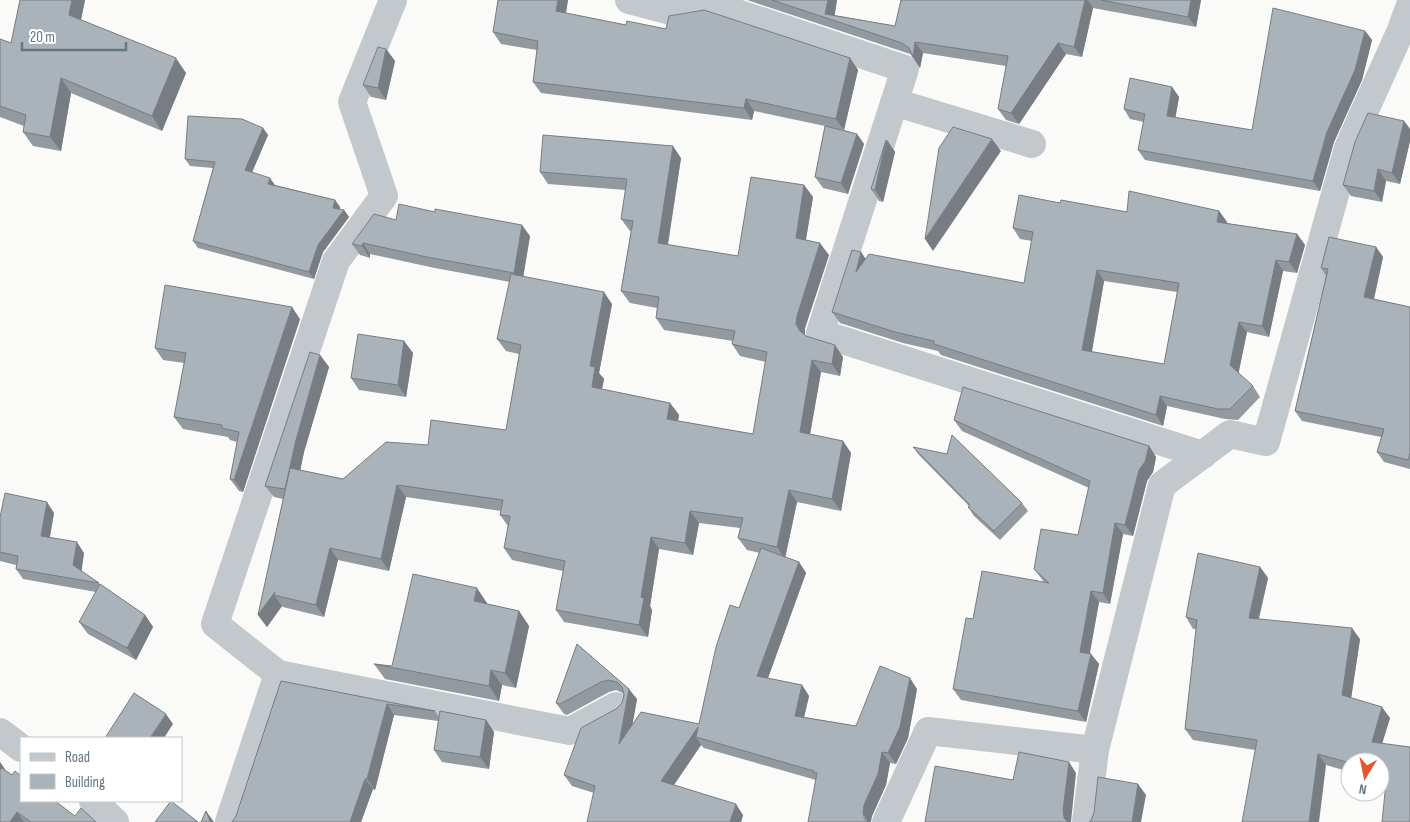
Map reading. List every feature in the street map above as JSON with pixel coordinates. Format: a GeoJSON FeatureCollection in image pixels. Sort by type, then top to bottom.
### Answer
{"type":"FeatureCollection","features":[{"type":"Feature","properties":{"kind":"street"},"geometry":{"type":"LineString","coordinates":[[393,0],[352,102],[384,196],[336,261],[215,624],[278,674],[570,731],[616,706]]}},
{"type":"Feature","properties":{"kind":"street"},"geometry":{"type":"LineString","coordinates":[[629,0],[674,12],[713,5],[905,69],[820,333],[1203,455]]}},
{"type":"Feature","properties":{"kind":"street"},"geometry":{"type":"LineString","coordinates":[[1086,822],[1095,750],[1162,485],[1230,434],[1266,442],[1348,148],[1401,30],[1410,5]]}},
{"type":"Feature","properties":{"kind":"street"},"geometry":{"type":"LineString","coordinates":[[894,102],[1032,144]]}},
{"type":"Feature","properties":{"kind":"street"},"geometry":{"type":"LineString","coordinates":[[229,822],[278,674]]}},
{"type":"Feature","properties":{"kind":"street"},"geometry":{"type":"LineString","coordinates":[[886,822],[928,731],[1095,750]]}},
{"type":"Feature","properties":{"kind":"street"},"geometry":{"type":"LineString","coordinates":[[0,732],[20,747]]}},
{"type":"Feature","properties":{"kind":"street"},"geometry":{"type":"LineString","coordinates":[[94,802],[115,822]]}},
{"type":"Feature","properties":{"kind":"building"},"geometry":{"type":"Polygon","coordinates":[[[20,0],[72,0],[69,15],[176,58],[152,116],[61,78],[50,137],[23,132],[26,115],[0,106],[0,39],[11,43],[20,0]]]}},
{"type":"Feature","properties":{"kind":"building"},"geometry":{"type":"Polygon","coordinates":[[[498,0],[558,0],[556,11],[626,25],[627,21],[666,29],[669,16],[704,10],[850,58],[836,119],[746,99],[744,108],[533,82],[538,41],[493,32],[498,0]]]}},
{"type":"Feature","properties":{"kind":"building"},"geometry":{"type":"Polygon","coordinates":[[[772,0],[828,0],[825,14],[895,26],[901,0],[1085,0],[1074,47],[1058,43],[1011,113],[998,109],[1008,56],[915,42],[913,57],[909,48],[902,43],[772,0]]]}},
{"type":"Feature","properties":{"kind":"building"},"geometry":{"type":"Polygon","coordinates":[[[1101,0],[1191,0],[1188,17],[1101,0]]]}},
{"type":"Feature","properties":{"kind":"building"},"geometry":{"type":"Polygon","coordinates":[[[1273,8],[1365,31],[1355,70],[1327,132],[1313,181],[1138,150],[1145,114],[1124,109],[1130,78],[1172,87],[1167,116],[1252,130],[1273,8]]]}},
{"type":"Feature","properties":{"kind":"building"},"geometry":{"type":"Polygon","coordinates":[[[378,47],[386,49],[378,88],[363,85],[378,47]]]}},
{"type":"Feature","properties":{"kind":"building"},"geometry":{"type":"Polygon","coordinates":[[[1368,113],[1404,121],[1392,173],[1378,169],[1374,191],[1343,185],[1355,142],[1368,113]]]}},
{"type":"Feature","properties":{"kind":"building"},"geometry":{"type":"Polygon","coordinates":[[[188,116],[242,119],[263,128],[245,170],[270,178],[268,184],[335,200],[333,208],[344,210],[318,245],[309,272],[193,241],[215,162],[185,159],[188,116]]]}},
{"type":"Feature","properties":{"kind":"building"},"geometry":{"type":"Polygon","coordinates":[[[825,126],[857,134],[841,183],[815,177],[825,126]]]}},
{"type":"Feature","properties":{"kind":"building"},"geometry":{"type":"Polygon","coordinates":[[[953,127],[992,139],[925,239],[939,148],[953,127]]]}},
{"type":"Feature","properties":{"kind":"building"},"geometry":{"type":"Polygon","coordinates":[[[543,135],[673,146],[658,243],[738,256],[751,177],[804,185],[796,238],[820,243],[796,324],[806,336],[835,345],[832,364],[812,360],[800,432],[843,441],[832,499],[789,490],[777,547],[738,538],[743,518],[690,511],[685,543],[651,537],[641,597],[644,598],[639,625],[556,610],[565,561],[504,548],[510,516],[500,515],[503,500],[397,485],[381,559],[330,548],[316,605],[274,595],[275,592],[258,615],[290,468],[343,479],[386,442],[428,445],[431,420],[506,430],[521,345],[497,339],[511,274],[604,292],[590,366],[595,367],[592,387],[670,403],[667,419],[753,434],[767,352],[732,344],[735,331],[656,318],[659,297],[621,291],[633,221],[621,219],[627,179],[540,172],[543,135]]]}},
{"type":"Feature","properties":{"kind":"building"},"geometry":{"type":"Polygon","coordinates":[[[886,140],[875,190],[871,189],[886,140]]]}},
{"type":"Feature","properties":{"kind":"building"},"geometry":{"type":"Polygon","coordinates":[[[1129,191],[1219,211],[1217,222],[1297,234],[1289,262],[1276,260],[1262,326],[1239,322],[1230,365],[1253,386],[1230,409],[1218,409],[1160,396],[1156,415],[934,344],[934,341],[895,332],[832,312],[852,250],[861,252],[856,272],[869,254],[1024,283],[1033,232],[1013,228],[1019,195],[1060,203],[1061,200],[1127,212],[1129,191]],[[1097,270],[1082,350],[1164,364],[1179,283],[1097,270]]]}},
{"type":"Feature","properties":{"kind":"building"},"geometry":{"type":"Polygon","coordinates":[[[399,204],[435,212],[435,209],[522,225],[514,273],[363,243],[362,246],[352,244],[374,214],[396,220],[399,204]]]}},
{"type":"Feature","properties":{"kind":"building"},"geometry":{"type":"Polygon","coordinates":[[[1329,237],[1376,247],[1364,297],[1410,307],[1410,453],[1408,460],[1377,452],[1384,429],[1295,411],[1328,269],[1321,268],[1329,237]]]}},
{"type":"Feature","properties":{"kind":"building"},"geometry":{"type":"Polygon","coordinates":[[[165,285],[292,307],[234,480],[230,479],[239,432],[222,428],[222,425],[174,417],[186,353],[155,348],[165,285]]]}},
{"type":"Feature","properties":{"kind":"building"},"geometry":{"type":"Polygon","coordinates":[[[358,334],[404,341],[398,385],[351,378],[358,334]]]}},
{"type":"Feature","properties":{"kind":"building"},"geometry":{"type":"Polygon","coordinates":[[[310,352],[320,355],[296,440],[285,489],[265,486],[310,352]]]}},
{"type":"Feature","properties":{"kind":"building"},"geometry":{"type":"Polygon","coordinates":[[[963,387],[1149,446],[1145,462],[1139,470],[1125,525],[1115,523],[1103,593],[1091,591],[1080,652],[1091,654],[1078,711],[953,689],[966,618],[973,619],[982,571],[1049,583],[1034,569],[1041,529],[1078,535],[1090,481],[954,420],[963,387]]]}},
{"type":"Feature","properties":{"kind":"building"},"geometry":{"type":"Polygon","coordinates":[[[952,435],[1022,503],[994,531],[968,507],[970,505],[913,447],[947,454],[952,435]]]}},
{"type":"Feature","properties":{"kind":"building"},"geometry":{"type":"Polygon","coordinates":[[[5,493],[47,502],[41,536],[77,542],[73,565],[99,583],[16,569],[18,556],[0,552],[0,517],[5,493]]]}},
{"type":"Feature","properties":{"kind":"building"},"geometry":{"type":"Polygon","coordinates":[[[761,548],[799,562],[757,676],[802,685],[795,716],[856,726],[880,666],[910,678],[900,727],[888,753],[882,752],[878,774],[864,805],[863,813],[865,820],[868,822],[808,822],[817,773],[696,737],[698,727],[661,781],[736,804],[730,822],[587,822],[595,786],[564,775],[581,728],[616,709],[622,703],[624,695],[622,687],[617,682],[608,680],[560,704],[556,703],[577,644],[629,689],[619,744],[641,712],[699,724],[716,647],[730,605],[739,608],[761,548]]]}},
{"type":"Feature","properties":{"kind":"building"},"geometry":{"type":"Polygon","coordinates":[[[1198,553],[1260,567],[1249,618],[1352,628],[1342,695],[1382,707],[1372,742],[1410,747],[1410,822],[1382,822],[1384,802],[1390,802],[1390,752],[1340,752],[1340,760],[1318,754],[1309,822],[1242,822],[1257,740],[1185,729],[1197,620],[1186,617],[1198,553]]]}},
{"type":"Feature","properties":{"kind":"building"},"geometry":{"type":"Polygon","coordinates":[[[413,574],[477,588],[474,601],[519,611],[505,673],[491,670],[489,686],[374,664],[392,666],[413,574]]]}},
{"type":"Feature","properties":{"kind":"building"},"geometry":{"type":"Polygon","coordinates":[[[100,584],[145,615],[127,648],[79,622],[100,584]]]}},
{"type":"Feature","properties":{"kind":"building"},"geometry":{"type":"Polygon","coordinates":[[[281,681],[435,711],[387,704],[367,779],[365,779],[350,822],[232,822],[236,816],[281,681]]]}},
{"type":"Feature","properties":{"kind":"building"},"geometry":{"type":"Polygon","coordinates":[[[134,693],[166,714],[151,737],[106,737],[134,693]]]}},
{"type":"Feature","properties":{"kind":"building"},"geometry":{"type":"Polygon","coordinates":[[[440,711],[486,720],[480,757],[434,750],[440,711]]]}},
{"type":"Feature","properties":{"kind":"building"},"geometry":{"type":"Polygon","coordinates":[[[1019,752],[1069,762],[1063,810],[1064,818],[1068,822],[925,822],[935,766],[1013,780],[1019,752]]]}},
{"type":"Feature","properties":{"kind":"building"},"geometry":{"type":"Polygon","coordinates":[[[2,768],[12,775],[15,771],[20,775],[20,802],[56,802],[75,816],[81,808],[96,822],[31,822],[17,812],[10,822],[0,822],[0,770],[2,768]]]}},
{"type":"Feature","properties":{"kind":"building"},"geometry":{"type":"Polygon","coordinates":[[[1098,777],[1138,784],[1132,822],[1089,822],[1094,813],[1098,777]]]}},
{"type":"Feature","properties":{"kind":"building"},"geometry":{"type":"Polygon","coordinates":[[[170,802],[172,802],[198,822],[155,822],[170,802]]]}},
{"type":"Feature","properties":{"kind":"building"},"geometry":{"type":"Polygon","coordinates":[[[206,811],[211,822],[201,822],[206,811]]]}}]}
